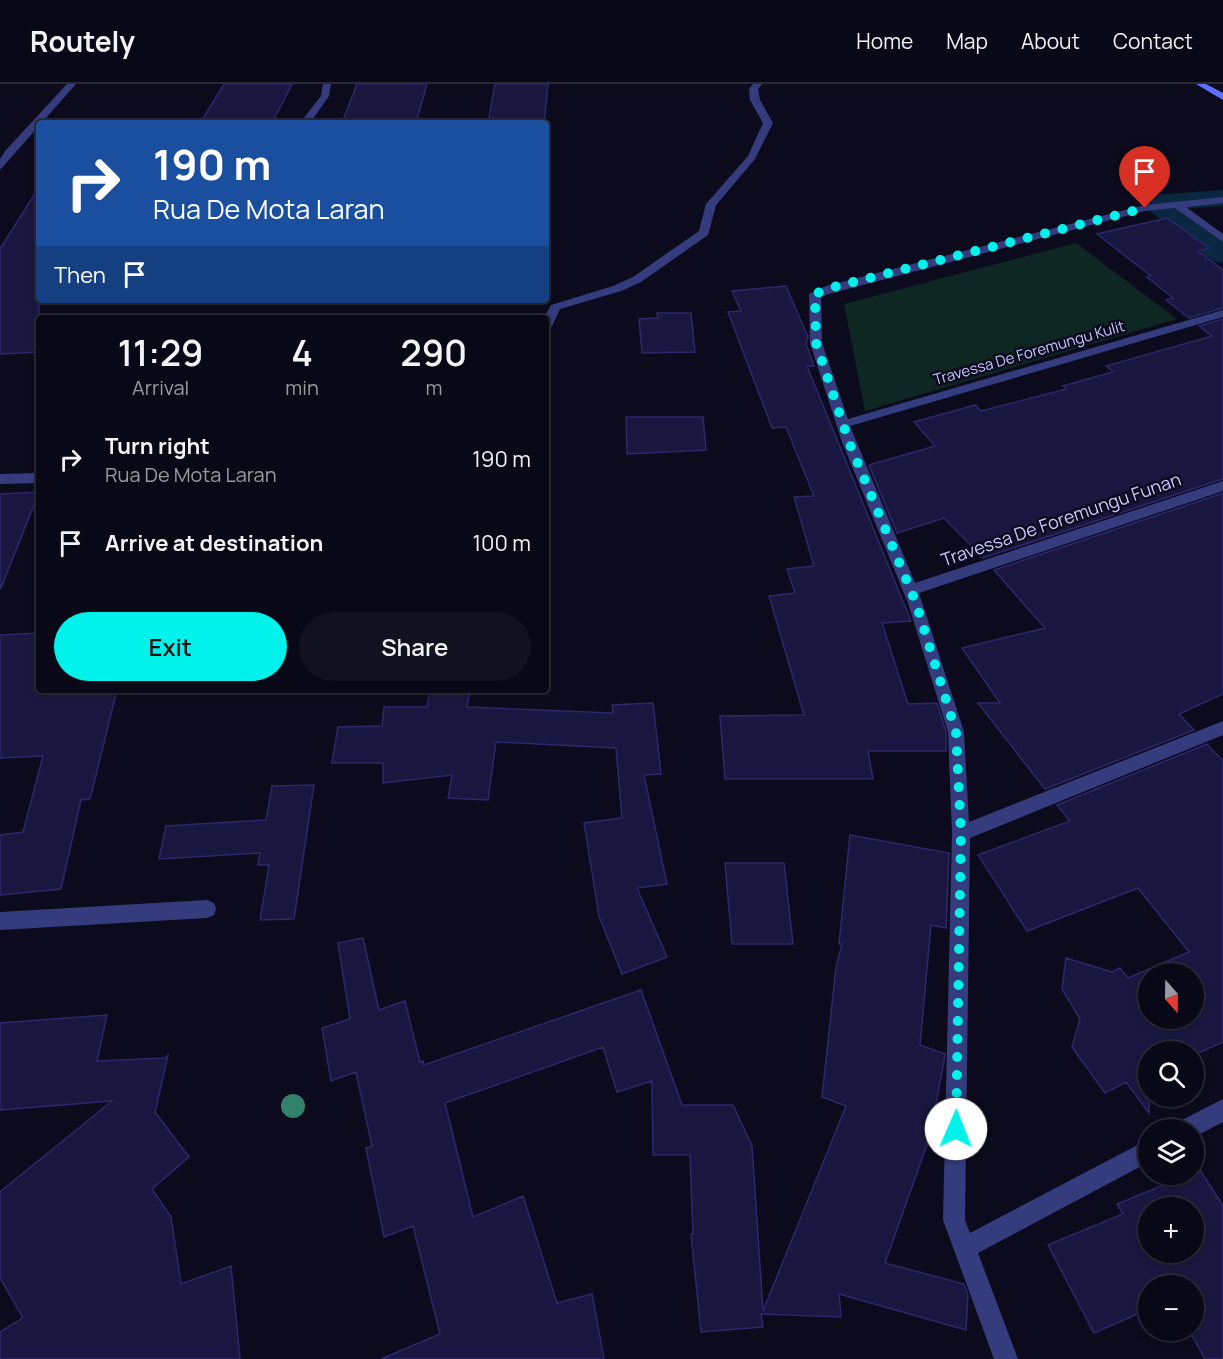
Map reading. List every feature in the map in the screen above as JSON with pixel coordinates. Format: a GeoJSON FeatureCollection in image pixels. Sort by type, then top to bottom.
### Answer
{"type":"FeatureCollection","features":[{"type":"Feature","properties":{"kind":"main road"},"geometry":{"type":"LineString","coordinates":[[1200,84],[1223,97]]}},
{"type":"Feature","properties":{"kind":"street"},"geometry":{"type":"LineString","coordinates":[[39,120],[72,84]]}},
{"type":"Feature","properties":{"kind":"street"},"geometry":{"type":"LineString","coordinates":[[307,120],[325,96],[327,84]]}},
{"type":"Feature","properties":{"kind":"street"},"geometry":{"type":"LineString","coordinates":[[549,320],[555,308],[627,285],[670,260],[679,248],[704,233],[711,204],[752,157],[768,123],[755,100],[753,89],[758,84]]}},
{"type":"Feature","properties":{"kind":"street"},"geometry":{"type":"LineString","coordinates":[[0,167],[9,152],[36,123]]}},
{"type":"Feature","properties":{"kind":"street"},"geometry":{"type":"LineString","coordinates":[[1006,1359],[954,1220],[961,833],[956,732],[911,590],[844,424],[816,343],[815,294],[830,288],[1145,208],[1223,201]]}},
{"type":"Feature","properties":{"kind":"street"},"geometry":{"type":"LineString","coordinates":[[1176,204],[1223,239]]}},
{"type":"Feature","properties":{"kind":"street","name":"Travessa De Foremungu Kulit"},"geometry":{"type":"LineString","coordinates":[[844,424],[1223,313]]}},
{"type":"Feature","properties":{"kind":"street"},"geometry":{"type":"LineString","coordinates":[[0,479],[36,478]]}},
{"type":"Feature","properties":{"kind":"street","name":"Travessa De Foremungu Funan"},"geometry":{"type":"LineString","coordinates":[[911,590],[1223,486]]}},
{"type":"Feature","properties":{"kind":"street"},"geometry":{"type":"LineString","coordinates":[[961,833],[1223,728]]}},
{"type":"Feature","properties":{"kind":"street"},"geometry":{"type":"LineString","coordinates":[[0,921],[207,909]]}},
{"type":"Feature","properties":{"kind":"street"},"geometry":{"type":"LineString","coordinates":[[1204,1120],[1223,1110]]}},
{"type":"Feature","properties":{"kind":"street"},"geometry":{"type":"LineString","coordinates":[[965,1248],[1138,1156]]}},
{"type":"Feature","properties":{"kind":"green space"},"geometry":{"type":"Polygon","coordinates":[[[1076,243],[1177,319],[865,411],[844,304],[1076,243]]]}},
{"type":"Feature","properties":{"kind":"building"},"geometry":{"type":"Polygon","coordinates":[[[224,84],[292,84],[274,120],[202,120],[224,84]]]}},
{"type":"Feature","properties":{"kind":"building"},"geometry":{"type":"Polygon","coordinates":[[[357,84],[427,84],[417,120],[343,120],[357,84]]]}},
{"type":"Feature","properties":{"kind":"building"},"geometry":{"type":"Polygon","coordinates":[[[495,84],[548,84],[544,120],[489,120],[495,84]]]}},
{"type":"Feature","properties":{"kind":"building"},"geometry":{"type":"Polygon","coordinates":[[[36,192],[36,303],[39,303],[39,315],[36,315],[36,352],[0,354],[0,249],[36,192]]]}},
{"type":"Feature","properties":{"kind":"building"},"geometry":{"type":"Polygon","coordinates":[[[1167,218],[1209,248],[1198,251],[1223,270],[1223,308],[1189,318],[1166,300],[1173,298],[1147,277],[1151,276],[1097,234],[1167,218]]]}},
{"type":"Feature","properties":{"kind":"building"},"geometry":{"type":"Polygon","coordinates":[[[786,286],[808,337],[806,344],[814,366],[807,366],[911,621],[882,623],[908,704],[937,703],[946,732],[946,751],[868,751],[873,779],[725,779],[720,716],[804,715],[769,596],[795,593],[787,569],[814,566],[794,497],[814,496],[786,427],[772,428],[728,312],[741,311],[732,291],[786,286]]]}},
{"type":"Feature","properties":{"kind":"building"},"geometry":{"type":"Polygon","coordinates":[[[657,313],[691,313],[695,352],[642,353],[639,319],[658,318],[657,313]]]}},
{"type":"Feature","properties":{"kind":"building"},"geometry":{"type":"Polygon","coordinates":[[[1223,319],[1223,479],[983,558],[944,518],[897,533],[869,465],[935,446],[914,422],[975,405],[981,411],[1066,389],[1063,386],[1113,372],[1106,366],[1212,336],[1199,326],[1223,319]]]}},
{"type":"Feature","properties":{"kind":"building"},"geometry":{"type":"Polygon","coordinates":[[[626,417],[703,417],[706,450],[627,454],[626,417]]]}},
{"type":"Feature","properties":{"kind":"building"},"geometry":{"type":"Polygon","coordinates":[[[36,492],[36,500],[1,588],[0,588],[0,494],[36,492]]]}},
{"type":"Feature","properties":{"kind":"building"},"geometry":{"type":"Polygon","coordinates":[[[1223,493],[1223,694],[1179,714],[1194,730],[1045,789],[978,703],[1000,703],[962,648],[1045,628],[994,570],[1223,493]]]}},
{"type":"Feature","properties":{"kind":"building"},"geometry":{"type":"Polygon","coordinates":[[[36,633],[36,693],[116,693],[90,799],[81,800],[61,889],[0,895],[0,835],[23,832],[43,756],[0,758],[0,635],[36,633]]]}},
{"type":"Feature","properties":{"kind":"building"},"geometry":{"type":"Polygon","coordinates":[[[429,693],[469,693],[467,707],[613,713],[612,705],[653,703],[661,774],[644,775],[667,884],[637,888],[667,957],[622,974],[599,916],[584,823],[622,818],[616,748],[496,742],[488,800],[448,798],[452,775],[383,783],[383,763],[332,763],[338,727],[382,726],[384,707],[427,707],[429,693]]]}},
{"type":"Feature","properties":{"kind":"building"},"geometry":{"type":"Polygon","coordinates":[[[1207,744],[1223,761],[1223,1042],[1204,1051],[1204,1041],[1138,1041],[1138,1098],[1126,1082],[1105,1093],[1072,1047],[1080,1019],[1062,989],[1066,958],[1112,972],[1120,968],[1128,978],[1138,974],[1138,1029],[1204,1029],[1204,963],[1163,963],[1189,952],[1138,888],[1027,931],[978,855],[1070,821],[1057,805],[1207,744]]]}},
{"type":"Feature","properties":{"kind":"building"},"geometry":{"type":"Polygon","coordinates":[[[314,785],[294,919],[260,920],[269,865],[258,865],[260,853],[159,859],[166,826],[266,820],[272,786],[314,785]]]}},
{"type":"Feature","properties":{"kind":"building"},"geometry":{"type":"Polygon","coordinates":[[[850,835],[949,853],[946,928],[931,925],[920,1045],[945,1054],[944,1061],[930,1136],[885,1263],[964,1284],[968,1295],[966,1330],[839,1294],[841,1317],[761,1314],[763,1327],[701,1332],[691,1234],[693,1234],[690,1155],[653,1155],[652,1081],[617,1092],[603,1047],[445,1103],[473,1217],[523,1196],[557,1303],[592,1294],[604,1359],[381,1359],[440,1334],[413,1226],[384,1237],[366,1148],[372,1146],[356,1072],[331,1081],[322,1028],[350,1019],[338,943],[363,938],[379,1010],[405,1001],[420,1062],[423,1061],[424,1065],[641,990],[682,1105],[733,1105],[752,1146],[763,1311],[846,1106],[822,1097],[836,967],[842,944],[839,944],[850,835]]]}},
{"type":"Feature","properties":{"kind":"building"},"geometry":{"type":"Polygon","coordinates":[[[725,863],[784,863],[793,944],[732,944],[725,863]]]}},
{"type":"Feature","properties":{"kind":"building"},"geometry":{"type":"Polygon","coordinates":[[[107,1015],[97,1061],[165,1058],[168,1055],[155,1112],[189,1157],[152,1189],[171,1217],[181,1284],[231,1266],[240,1359],[0,1359],[0,1332],[23,1318],[0,1278],[0,1192],[112,1101],[0,1110],[0,1023],[107,1015]]]}},
{"type":"Feature","properties":{"kind":"building"},"geometry":{"type":"Polygon","coordinates":[[[1204,1176],[1223,1206],[1223,1359],[1205,1359],[1195,1341],[1204,1341],[1204,1275],[1138,1275],[1138,1314],[1094,1333],[1048,1245],[1123,1214],[1117,1204],[1163,1185],[1204,1185],[1204,1176]]]}},
{"type":"Feature","properties":{"kind":"waterway"},"geometry":{"type":"LineString","coordinates":[[1223,198],[1153,203],[1223,255]]}},
{"type":"Feature","properties":{"kind":"route"},"geometry":{"type":"LineString","coordinates":[[956,1129],[961,833],[956,732],[916,603],[849,442],[816,343],[815,294],[830,288],[1145,208]]}}]}
